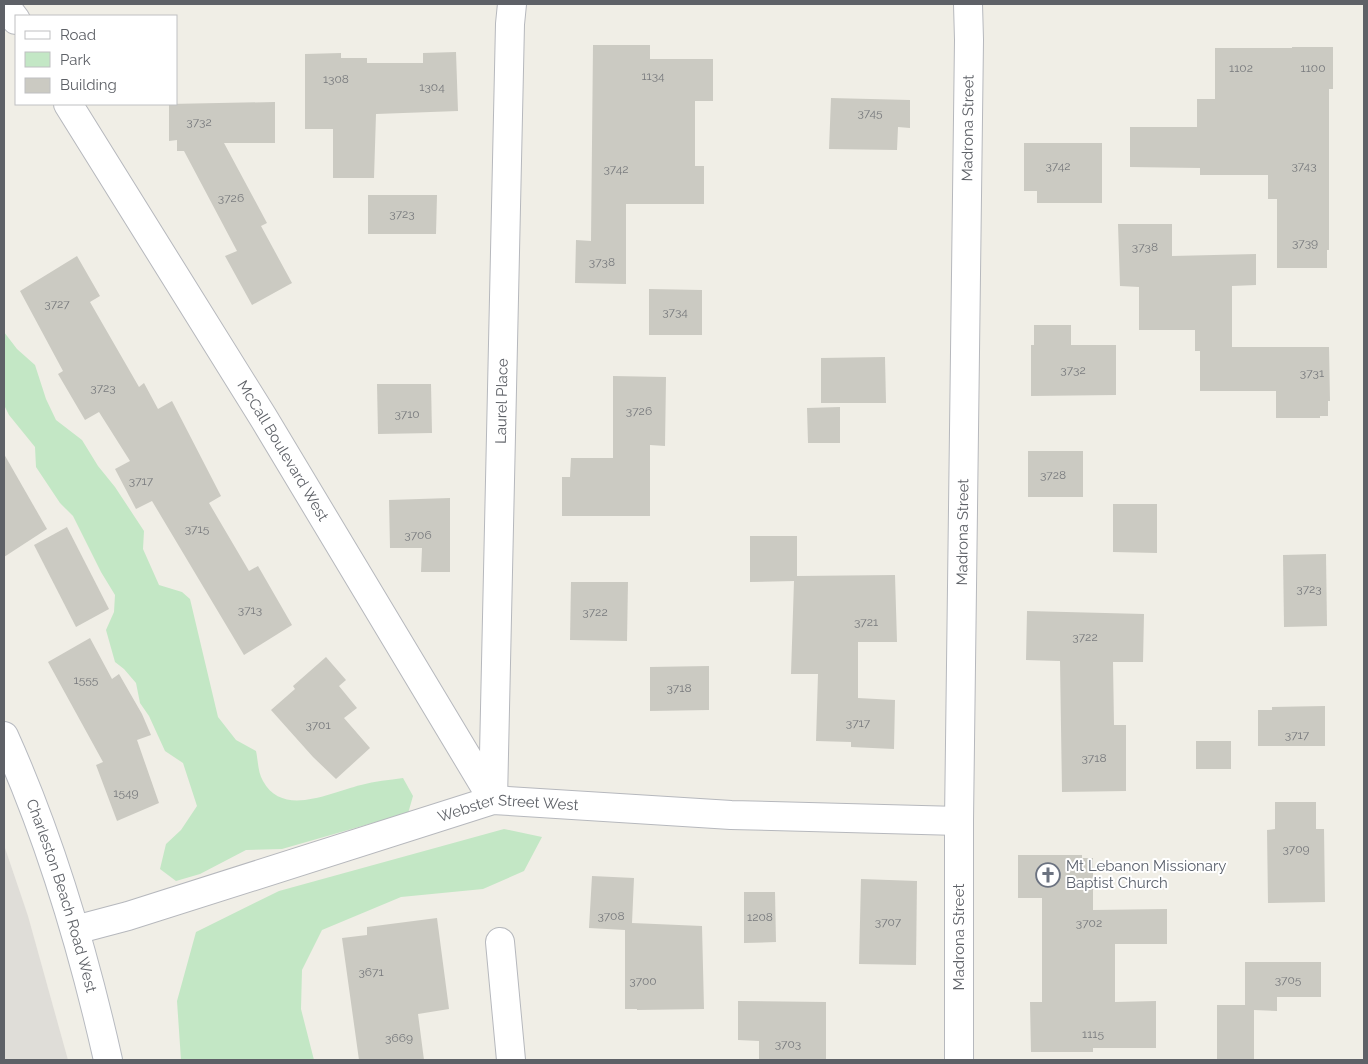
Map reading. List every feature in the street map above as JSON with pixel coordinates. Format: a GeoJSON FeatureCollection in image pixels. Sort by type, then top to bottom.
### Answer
{"type":"FeatureCollection","features":[{"type":"Feature","properties":{"kind":"street"},"geometry":{"type":"LineString","coordinates":[[4,4],[15,19]]}},
{"type":"Feature","properties":{"kind":"street","name":"Laurel Place"},"geometry":{"type":"LineString","coordinates":[[493,800],[510,24],[512,4]]}},
{"type":"Feature","properties":{"kind":"street","name":"Madrona Street"},"geometry":{"type":"LineString","coordinates":[[959,1060],[959,821],[968,4]]}},
{"type":"Feature","properties":{"kind":"street","name":"McCall Boulevard West"},"geometry":{"type":"LineString","coordinates":[[69,105],[263,417],[493,800]]}},
{"type":"Feature","properties":{"kind":"street","name":"Charleston Beach Road West"},"geometry":{"type":"LineString","coordinates":[[4,736],[57,870],[92,990],[108,1060]]}},
{"type":"Feature","properties":{"kind":"street","name":"Webster Street West"},"geometry":{"type":"LineString","coordinates":[[75,930],[128,916],[493,800],[731,815],[959,821]]}},
{"type":"Feature","properties":{"kind":"street"},"geometry":{"type":"LineString","coordinates":[[500,942],[511,1060]]}},
{"type":"Feature","properties":{"kind":"shaded area"},"geometry":{"type":"Polygon","coordinates":[[[4,845],[28,916],[68,1060],[4,1060],[4,845]]]}},
{"type":"Feature","properties":{"kind":"green space"},"geometry":{"type":"Polygon","coordinates":[[[4,332],[17,349],[35,365],[46,399],[56,420],[82,440],[144,531],[143,549],[159,585],[182,592],[190,599],[218,717],[236,740],[256,751],[261,778],[272,792],[283,798],[308,800],[366,784],[403,778],[413,796],[407,817],[376,822],[282,849],[246,850],[200,874],[176,881],[160,869],[166,844],[181,830],[197,806],[183,763],[165,751],[149,716],[140,703],[136,683],[115,662],[106,630],[114,612],[115,595],[101,572],[73,516],[60,503],[36,467],[35,447],[9,415],[4,405],[4,332]]]}},
{"type":"Feature","properties":{"kind":"green space"},"geometry":{"type":"Polygon","coordinates":[[[504,829],[542,837],[524,871],[483,889],[401,897],[322,930],[302,970],[301,1009],[314,1060],[181,1060],[177,1001],[196,932],[279,891],[504,829]]]}},
{"type":"Feature","properties":{"kind":"building"},"geometry":{"type":"Polygon","coordinates":[[[593,45],[650,45],[650,59],[713,59],[713,101],[695,101],[695,166],[704,166],[704,204],[626,204],[626,284],[575,283],[576,240],[591,241],[593,45]]]}},
{"type":"Feature","properties":{"kind":"building"},"geometry":{"type":"Polygon","coordinates":[[[1333,47],[1333,89],[1329,89],[1329,250],[1327,250],[1327,268],[1277,268],[1277,199],[1268,199],[1268,175],[1200,175],[1200,168],[1130,167],[1130,127],[1197,127],[1197,99],[1215,99],[1215,48],[1333,47]]]}},
{"type":"Feature","properties":{"kind":"building"},"geometry":{"type":"Polygon","coordinates":[[[456,52],[458,111],[376,114],[374,178],[333,178],[333,129],[305,129],[305,54],[341,53],[341,58],[367,58],[367,63],[423,63],[423,53],[456,52]]]}},
{"type":"Feature","properties":{"kind":"building"},"geometry":{"type":"Polygon","coordinates":[[[831,98],[910,100],[910,128],[898,127],[897,150],[829,149],[831,98]]]}},
{"type":"Feature","properties":{"kind":"building"},"geometry":{"type":"Polygon","coordinates":[[[275,102],[275,143],[224,143],[267,223],[261,226],[292,283],[252,305],[225,256],[237,251],[184,151],[177,151],[177,140],[169,141],[169,105],[275,102]]]}},
{"type":"Feature","properties":{"kind":"building"},"geometry":{"type":"Polygon","coordinates":[[[1024,143],[1102,143],[1102,203],[1037,203],[1037,191],[1024,191],[1024,143]]]}},
{"type":"Feature","properties":{"kind":"building"},"geometry":{"type":"Polygon","coordinates":[[[368,195],[437,195],[436,234],[368,234],[368,195]]]}},
{"type":"Feature","properties":{"kind":"building"},"geometry":{"type":"Polygon","coordinates":[[[1118,224],[1172,224],[1172,256],[1256,254],[1256,285],[1232,286],[1232,347],[1329,347],[1330,401],[1328,401],[1328,416],[1320,416],[1320,418],[1276,418],[1276,391],[1200,391],[1200,351],[1195,351],[1195,330],[1139,330],[1139,287],[1120,286],[1118,224]]]}},
{"type":"Feature","properties":{"kind":"building"},"geometry":{"type":"Polygon","coordinates":[[[77,256],[100,296],[90,302],[139,387],[144,383],[158,409],[172,401],[221,496],[209,503],[249,571],[258,566],[292,625],[244,655],[152,501],[136,509],[115,469],[130,461],[99,412],[85,420],[58,374],[63,371],[20,291],[77,256]]]}},
{"type":"Feature","properties":{"kind":"building"},"geometry":{"type":"Polygon","coordinates":[[[649,289],[702,290],[702,335],[649,335],[649,289]]]}},
{"type":"Feature","properties":{"kind":"building"},"geometry":{"type":"Polygon","coordinates":[[[1034,325],[1071,325],[1071,345],[1116,345],[1116,395],[1031,396],[1031,345],[1034,345],[1034,325]]]}},
{"type":"Feature","properties":{"kind":"building"},"geometry":{"type":"Polygon","coordinates":[[[885,357],[886,403],[821,403],[821,358],[885,357]]]}},
{"type":"Feature","properties":{"kind":"building"},"geometry":{"type":"Polygon","coordinates":[[[613,376],[666,377],[665,446],[650,445],[650,516],[562,516],[562,477],[570,477],[571,458],[613,458],[613,376]]]}},
{"type":"Feature","properties":{"kind":"building"},"geometry":{"type":"Polygon","coordinates":[[[377,384],[431,384],[432,433],[378,434],[377,384]]]}},
{"type":"Feature","properties":{"kind":"building"},"geometry":{"type":"Polygon","coordinates":[[[840,407],[840,443],[808,443],[807,408],[840,407]]]}},
{"type":"Feature","properties":{"kind":"building"},"geometry":{"type":"Polygon","coordinates":[[[1028,451],[1083,451],[1083,497],[1028,497],[1028,451]]]}},
{"type":"Feature","properties":{"kind":"building"},"geometry":{"type":"Polygon","coordinates":[[[4,454],[47,529],[4,557],[4,454]]]}},
{"type":"Feature","properties":{"kind":"building"},"geometry":{"type":"Polygon","coordinates":[[[450,498],[450,572],[421,572],[422,548],[390,548],[389,500],[450,498]]]}},
{"type":"Feature","properties":{"kind":"building"},"geometry":{"type":"Polygon","coordinates":[[[1113,504],[1157,504],[1157,553],[1113,552],[1113,504]]]}},
{"type":"Feature","properties":{"kind":"building"},"geometry":{"type":"Polygon","coordinates":[[[67,527],[109,609],[76,627],[34,545],[67,527]]]}},
{"type":"Feature","properties":{"kind":"building"},"geometry":{"type":"Polygon","coordinates":[[[750,536],[797,536],[797,576],[895,575],[897,642],[858,642],[858,698],[895,700],[894,749],[851,747],[851,742],[816,741],[818,674],[791,674],[794,581],[750,582],[750,536]]]}},
{"type":"Feature","properties":{"kind":"building"},"geometry":{"type":"Polygon","coordinates":[[[1326,554],[1327,626],[1284,627],[1283,555],[1326,554]]]}},
{"type":"Feature","properties":{"kind":"building"},"geometry":{"type":"Polygon","coordinates":[[[571,582],[628,582],[627,641],[570,640],[571,582]]]}},
{"type":"Feature","properties":{"kind":"building"},"geometry":{"type":"Polygon","coordinates":[[[1027,611],[1144,614],[1143,662],[1113,662],[1114,725],[1126,725],[1126,791],[1062,792],[1060,661],[1026,660],[1027,611]]]}},
{"type":"Feature","properties":{"kind":"building"},"geometry":{"type":"Polygon","coordinates":[[[90,638],[112,679],[119,674],[142,714],[151,735],[137,740],[159,803],[117,821],[96,765],[103,762],[48,662],[90,638]]]}},
{"type":"Feature","properties":{"kind":"building"},"geometry":{"type":"Polygon","coordinates":[[[326,657],[346,680],[339,686],[357,708],[344,718],[370,748],[336,779],[313,757],[271,710],[295,689],[293,686],[326,657]]]}},
{"type":"Feature","properties":{"kind":"building"},"geometry":{"type":"Polygon","coordinates":[[[709,666],[709,710],[650,711],[650,667],[709,666]]]}},
{"type":"Feature","properties":{"kind":"building"},"geometry":{"type":"Polygon","coordinates":[[[1325,706],[1325,746],[1258,746],[1258,710],[1272,710],[1272,707],[1325,706]]]}},
{"type":"Feature","properties":{"kind":"building"},"geometry":{"type":"Polygon","coordinates":[[[1196,741],[1231,741],[1231,769],[1196,769],[1196,741]]]}},
{"type":"Feature","properties":{"kind":"building"},"geometry":{"type":"Polygon","coordinates":[[[1275,802],[1316,802],[1316,829],[1324,829],[1325,902],[1268,903],[1267,830],[1275,829],[1275,802]]]}},
{"type":"Feature","properties":{"kind":"building"},"geometry":{"type":"Polygon","coordinates":[[[1018,855],[1082,855],[1082,858],[1093,858],[1093,910],[1167,909],[1167,944],[1115,944],[1115,1002],[1156,1001],[1156,1048],[1093,1048],[1093,1052],[1031,1052],[1030,1002],[1042,1002],[1042,898],[1018,898],[1018,855]]]}},
{"type":"Feature","properties":{"kind":"building"},"geometry":{"type":"Polygon","coordinates":[[[592,876],[634,878],[632,923],[702,926],[704,1009],[625,1009],[625,930],[589,928],[592,876]]]}},
{"type":"Feature","properties":{"kind":"building"},"geometry":{"type":"Polygon","coordinates":[[[861,879],[917,881],[916,965],[859,964],[861,879]]]}},
{"type":"Feature","properties":{"kind":"building"},"geometry":{"type":"Polygon","coordinates":[[[744,892],[775,892],[776,942],[744,943],[744,892]]]}},
{"type":"Feature","properties":{"kind":"building"},"geometry":{"type":"Polygon","coordinates":[[[437,918],[449,1009],[418,1014],[424,1060],[359,1060],[342,938],[367,935],[367,927],[437,918]]]}},
{"type":"Feature","properties":{"kind":"building"},"geometry":{"type":"Polygon","coordinates":[[[1245,962],[1321,962],[1321,997],[1277,997],[1277,1011],[1254,1010],[1254,1060],[1217,1060],[1217,1005],[1245,1005],[1245,962]]]}},
{"type":"Feature","properties":{"kind":"building"},"geometry":{"type":"Polygon","coordinates":[[[738,1001],[826,1002],[826,1060],[759,1060],[759,1041],[738,1040],[738,1001]]]}},
{"type":"Feature","properties":{"kind":"place","name":"Mt Lebanon Missionary Baptist Church"},"geometry":{"type":"Point","coordinates":[1048,875]}}]}
